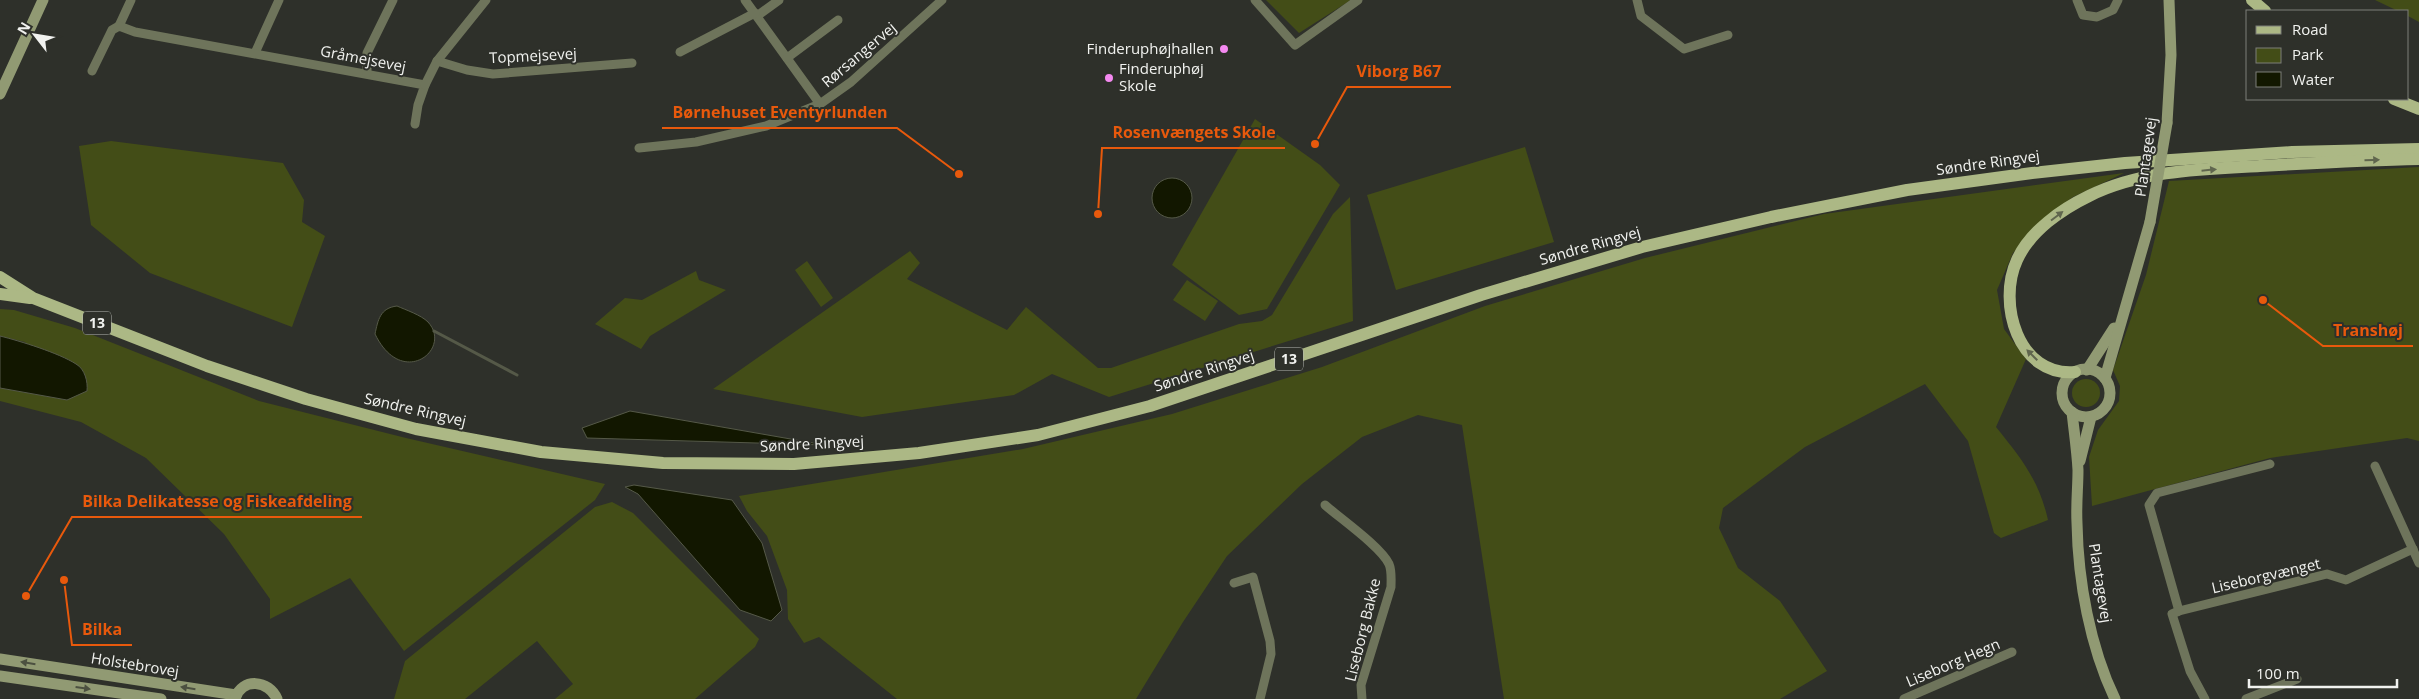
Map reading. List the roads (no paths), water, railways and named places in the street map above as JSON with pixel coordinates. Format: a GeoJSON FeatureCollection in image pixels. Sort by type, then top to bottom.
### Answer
{"type":"FeatureCollection","features":[{"type":"Feature","properties":{"kind":"main road"},"geometry":{"type":"LineString","coordinates":[[2252,0],[2263,10]]}},
{"type":"Feature","properties":{"kind":"main road"},"geometry":{"type":"LineString","coordinates":[[2396,100],[2419,109]]}},
{"type":"Feature","properties":{"kind":"main road","name":"Søndre Ringvej"},"geometry":{"type":"LineString","coordinates":[[0,277],[33,298],[207,366],[306,399],[416,429],[541,452],[663,463],[794,464],[919,453],[1038,435],[1150,406],[1481,295],[1642,247],[1771,217],[1868,198],[2022,174],[2124,163],[2292,152],[2419,149]]}},
{"type":"Feature","properties":{"kind":"main road"},"geometry":{"type":"LineString","coordinates":[[2081,371],[2063,374],[2052,370],[2028,351],[2020,341],[2011,318],[2008,294],[2013,270],[2024,247],[2046,224],[2072,205],[2120,183],[2153,176],[2230,168],[2419,158]]}},
{"type":"Feature","properties":{"kind":"main road","name":"Søndre Ringvej"},"geometry":{"type":"LineString","coordinates":[[0,294],[33,298]]}},
{"type":"Feature","properties":{"kind":"street"},"geometry":{"type":"LineString","coordinates":[[0,94],[43,0]]}},
{"type":"Feature","properties":{"kind":"street"},"geometry":{"type":"LineString","coordinates":[[92,71],[112,30],[120,26],[132,0]]}},
{"type":"Feature","properties":{"kind":"street"},"geometry":{"type":"LineString","coordinates":[[255,53],[279,0]]}},
{"type":"Feature","properties":{"kind":"street"},"geometry":{"type":"LineString","coordinates":[[367,73],[367,53],[392,0]]}},
{"type":"Feature","properties":{"kind":"street"},"geometry":{"type":"LineString","coordinates":[[415,124],[418,105],[425,84],[437,60],[486,0]]}},
{"type":"Feature","properties":{"kind":"street"},"geometry":{"type":"LineString","coordinates":[[746,0],[820,104]]}},
{"type":"Feature","properties":{"kind":"street"},"geometry":{"type":"LineString","coordinates":[[680,52],[756,14],[779,0]]}},
{"type":"Feature","properties":{"kind":"street","name":"Rørsangervej"},"geometry":{"type":"LineString","coordinates":[[640,148],[696,142],[766,126],[820,104],[851,82],[942,0]]}},
{"type":"Feature","properties":{"kind":"street"},"geometry":{"type":"LineString","coordinates":[[1255,0],[1295,45],[1358,0]]}},
{"type":"Feature","properties":{"kind":"street"},"geometry":{"type":"LineString","coordinates":[[1637,0],[1641,16],[1684,49],[1728,35]]}},
{"type":"Feature","properties":{"kind":"street"},"geometry":{"type":"LineString","coordinates":[[2077,0],[2083,15],[2097,17],[2113,10],[2118,0]]}},
{"type":"Feature","properties":{"kind":"street","name":"Plantagevej"},"geometry":{"type":"LineString","coordinates":[[2105,378],[2150,222],[2167,123],[2171,55],[2170,0]]}},
{"type":"Feature","properties":{"kind":"street"},"geometry":{"type":"LineString","coordinates":[[787,58],[838,20]]}},
{"type":"Feature","properties":{"kind":"street","name":"Gråmejsevej"},"geometry":{"type":"LineString","coordinates":[[120,26],[135,32],[425,84]]}},
{"type":"Feature","properties":{"kind":"street","name":"Topmejsevej"},"geometry":{"type":"LineString","coordinates":[[437,60],[468,70],[493,74],[632,64]]}},
{"type":"Feature","properties":{"kind":"street","name":"Plantagevej"},"geometry":{"type":"LineString","coordinates":[[2081,371],[2103,347],[2123,313]]}},
{"type":"Feature","properties":{"kind":"street"},"geometry":{"type":"LineString","coordinates":[[2081,371],[2097,372],[2105,378],[2110,389],[2109,401],[2102,411],[2091,417],[2081,417],[2072,412],[2065,404],[2063,394],[2065,384],[2081,371]]}},
{"type":"Feature","properties":{"kind":"street","name":"Plantagevej"},"geometry":{"type":"LineString","coordinates":[[2072,412],[2078,468],[2077,525],[2083,588],[2094,640],[2108,685],[2115,699]]}},
{"type":"Feature","properties":{"kind":"street","name":"Plantagevej"},"geometry":{"type":"LineString","coordinates":[[2078,468],[2091,417]]}},
{"type":"Feature","properties":{"kind":"street"},"geometry":{"type":"LineString","coordinates":[[2205,699],[2190,671],[2172,614],[2179,611],[2150,505],[2157,493],[2270,464]]}},
{"type":"Feature","properties":{"kind":"street"},"geometry":{"type":"LineString","coordinates":[[2375,466],[2419,563]]}},
{"type":"Feature","properties":{"kind":"street","name":"Liseborg Bakke"},"geometry":{"type":"LineString","coordinates":[[1326,505],[1379,551],[1389,564],[1392,575],[1391,587],[1361,685],[1362,699]]}},
{"type":"Feature","properties":{"kind":"street","name":"Liseborgvænget"},"geometry":{"type":"LineString","coordinates":[[2179,611],[2327,574],[2346,580],[2413,549]]}},
{"type":"Feature","properties":{"kind":"street"},"geometry":{"type":"LineString","coordinates":[[1234,583],[1253,578],[1270,642],[1269,670],[1260,699]]}},
{"type":"Feature","properties":{"kind":"street","name":"Liseborg Hegn"},"geometry":{"type":"LineString","coordinates":[[1904,699],[2012,652]]}},
{"type":"Feature","properties":{"kind":"street","name":"Holstebrovej"},"geometry":{"type":"LineString","coordinates":[[0,659],[236,697]]}},
{"type":"Feature","properties":{"kind":"street","name":"Holstebrovej"},"geometry":{"type":"LineString","coordinates":[[0,676],[161,699]]}},
{"type":"Feature","properties":{"kind":"street"},"geometry":{"type":"LineString","coordinates":[[2246,699],[2297,679]]}},
{"type":"Feature","properties":{"kind":"street"},"geometry":{"type":"LineString","coordinates":[[236,697],[244,687],[256,683],[269,687],[276,699]]}},
{"type":"Feature","properties":{"kind":"water"},"geometry":{"type":"Polygon","coordinates":[[[1176,178],[1183,181],[1189,187],[1192,198],[1191,206],[1183,215],[1176,218],[1168,218],[1161,215],[1153,206],[1152,194],[1155,187],[1164,179],[1176,178]]]}},
{"type":"Feature","properties":{"kind":"water"},"geometry":{"type":"Polygon","coordinates":[[[397,306],[425,319],[434,333],[434,343],[429,352],[421,359],[410,362],[398,360],[386,351],[375,334],[383,312],[397,306]]]}},
{"type":"Feature","properties":{"kind":"water"},"geometry":{"type":"Polygon","coordinates":[[[0,336],[50,352],[76,364],[82,369],[85,376],[87,391],[67,400],[0,388],[0,336]]]}},
{"type":"Feature","properties":{"kind":"water"},"geometry":{"type":"Polygon","coordinates":[[[630,411],[825,445],[587,438],[582,428],[630,411]]]}},
{"type":"Feature","properties":{"kind":"water"},"geometry":{"type":"Polygon","coordinates":[[[634,485],[732,500],[762,543],[782,610],[771,621],[740,610],[638,494],[625,487],[634,485]]]}},
{"type":"Feature","properties":{"kind":"waterway"},"geometry":{"type":"LineString","coordinates":[[434,331],[517,375]]}},
{"type":"Feature","properties":{"kind":"place","name":"Finderuphøjhallen"},"geometry":{"type":"Point","coordinates":[1224,49]}},
{"type":"Feature","properties":{"kind":"place","name":"Finderuphøj Skole"},"geometry":{"type":"Point","coordinates":[1109,78]}},
{"type":"Feature","properties":{"kind":"place","name":"Viborg B67"},"geometry":{"type":"Point","coordinates":[1315,144]}},
{"type":"Feature","properties":{"kind":"place","name":"Børnehuset Eventyrlunden"},"geometry":{"type":"Point","coordinates":[959,174]}},
{"type":"Feature","properties":{"kind":"place","name":"Rosenvængets Skole"},"geometry":{"type":"Point","coordinates":[1098,214]}},
{"type":"Feature","properties":{"kind":"place","name":"Transhøj"},"geometry":{"type":"Point","coordinates":[2263,300]}},
{"type":"Feature","properties":{"kind":"place","name":"Bilka"},"geometry":{"type":"Point","coordinates":[64,580]}},
{"type":"Feature","properties":{"kind":"place","name":"Bilka Delikatesse og Fiskeafdeling"},"geometry":{"type":"Point","coordinates":[26,596]}}]}
